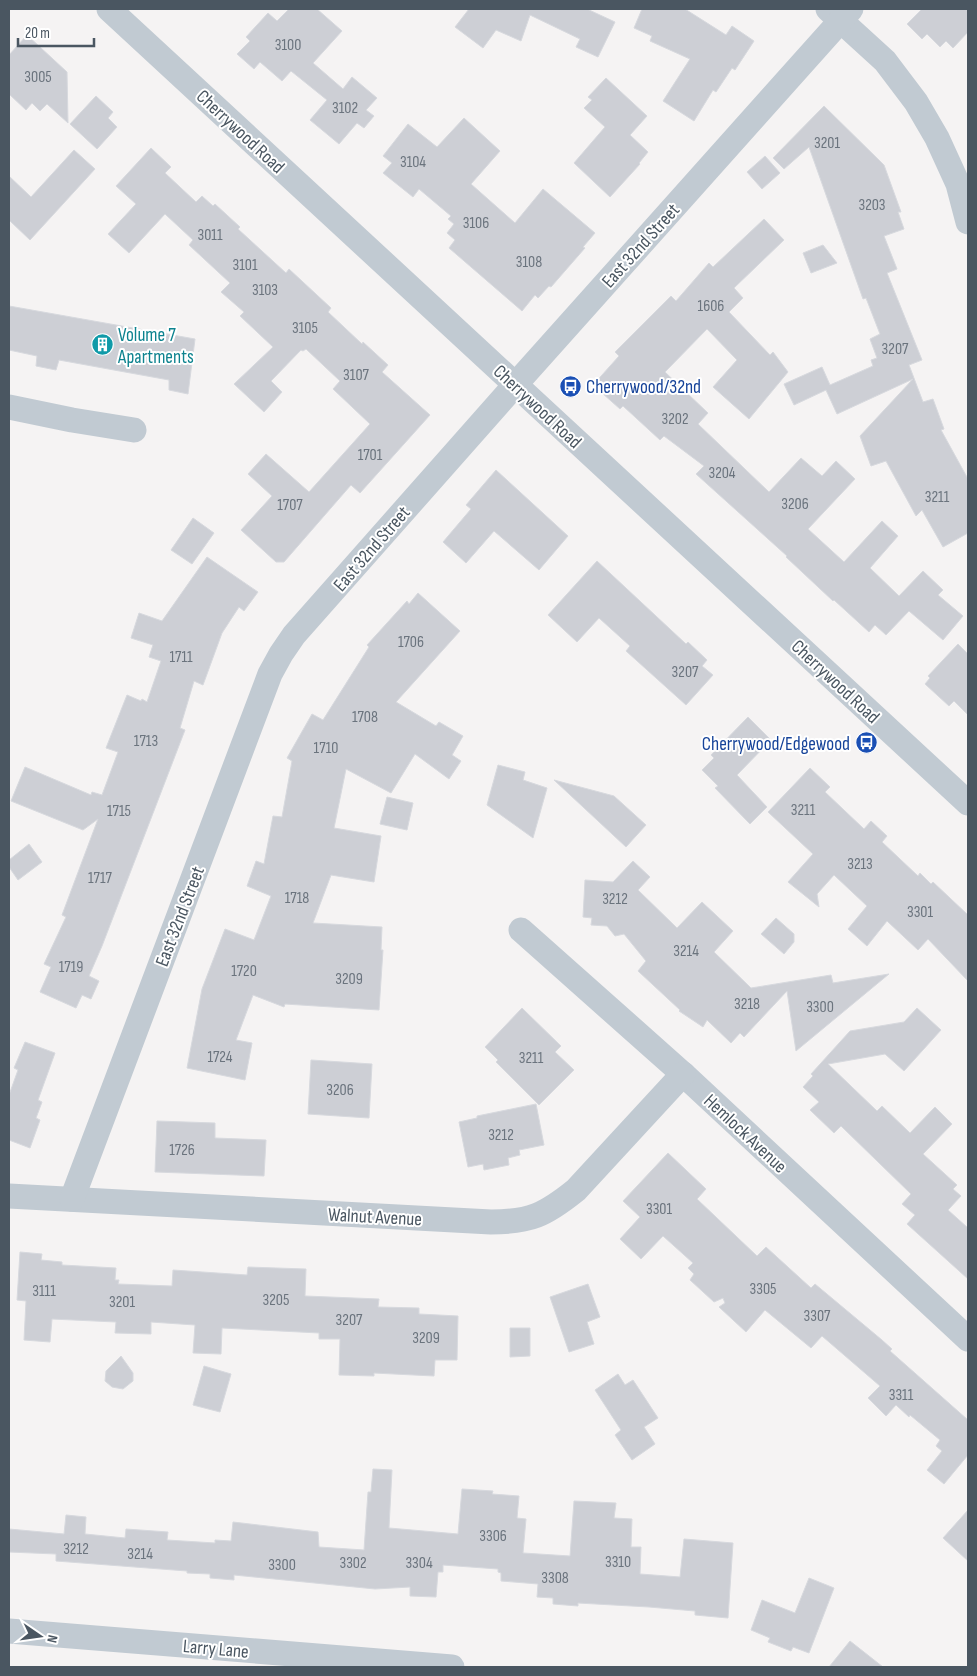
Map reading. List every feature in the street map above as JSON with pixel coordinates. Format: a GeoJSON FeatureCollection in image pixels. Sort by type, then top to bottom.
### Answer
{"type":"FeatureCollection","features":[{"type":"Feature","properties":{"kind":"street","name":"Cherrywood Road"},"geometry":{"type":"LineString","coordinates":[[109,9],[515,385],[965,794]]}},
{"type":"Feature","properties":{"kind":"street","name":"East 32nd Street"},"geometry":{"type":"LineString","coordinates":[[72,1199],[267,684],[281,654],[294,635],[840,12]]}},
{"type":"Feature","properties":{"kind":"street"},"geometry":{"type":"LineString","coordinates":[[840,12],[885,61],[916,102],[937,138],[958,184],[968,222]]}},
{"type":"Feature","properties":{"kind":"street"},"geometry":{"type":"LineString","coordinates":[[9,407],[134,430]]}},
{"type":"Feature","properties":{"kind":"street","name":"Hemlock Avenue"},"geometry":{"type":"LineString","coordinates":[[521,930],[683,1074],[968,1338]]}},
{"type":"Feature","properties":{"kind":"street","name":"Walnut Avenue"},"geometry":{"type":"LineString","coordinates":[[9,1196],[515,1222],[537,1216],[558,1205],[576,1190],[683,1074]]}},
{"type":"Feature","properties":{"kind":"street","name":"Larry Lane"},"geometry":{"type":"LineString","coordinates":[[9,1631],[452,1667]]}},
{"type":"Feature","properties":{"kind":"building"},"geometry":{"type":"Polygon","coordinates":[[[289,9],[317,9],[342,31],[313,63],[343,89],[352,77],[377,98],[366,110],[374,116],[364,128],[357,123],[339,144],[310,120],[327,100],[291,71],[282,81],[260,62],[254,69],[237,54],[250,41],[246,37],[268,13],[277,21],[289,9]]]}},
{"type":"Feature","properties":{"kind":"building"},"geometry":{"type":"Polygon","coordinates":[[[469,9],[587,9],[615,22],[598,57],[576,47],[580,39],[530,15],[521,41],[496,30],[483,48],[455,27],[469,9]]]}},
{"type":"Feature","properties":{"kind":"building"},"geometry":{"type":"Polygon","coordinates":[[[642,9],[685,9],[726,35],[732,26],[754,41],[735,70],[732,68],[716,92],[713,90],[694,121],[663,101],[690,59],[650,41],[652,36],[634,28],[642,9]]]}},
{"type":"Feature","properties":{"kind":"building"},"geometry":{"type":"Polygon","coordinates":[[[922,9],[968,9],[968,32],[953,48],[946,41],[940,47],[927,34],[922,39],[907,24],[922,9]]]}},
{"type":"Feature","properties":{"kind":"building"},"geometry":{"type":"Polygon","coordinates":[[[27,35],[67,72],[68,123],[47,104],[40,111],[32,103],[26,110],[9,94],[9,55],[27,35]]]}},
{"type":"Feature","properties":{"kind":"building"},"geometry":{"type":"Polygon","coordinates":[[[606,78],[647,116],[630,135],[648,152],[640,164],[610,197],[574,163],[605,127],[584,108],[592,100],[588,97],[606,78]]]}},
{"type":"Feature","properties":{"kind":"building"},"geometry":{"type":"Polygon","coordinates":[[[96,96],[113,112],[108,118],[117,127],[97,149],[70,124],[96,96]]]}},
{"type":"Feature","properties":{"kind":"building"},"geometry":{"type":"Polygon","coordinates":[[[824,106],[884,165],[901,212],[898,212],[904,229],[884,236],[897,269],[887,273],[922,360],[909,365],[923,402],[933,399],[944,429],[941,430],[968,479],[968,533],[943,547],[922,510],[916,516],[886,461],[871,466],[860,436],[913,379],[837,414],[826,390],[794,405],[784,384],[822,367],[830,385],[873,366],[871,360],[877,358],[870,339],[880,334],[866,298],[863,299],[809,147],[784,169],[773,158],[824,106]]]}},
{"type":"Feature","properties":{"kind":"building"},"geometry":{"type":"Polygon","coordinates":[[[464,118],[500,151],[471,184],[515,223],[543,189],[595,233],[583,247],[585,248],[551,287],[549,286],[538,298],[535,295],[522,311],[449,248],[455,240],[447,233],[454,224],[448,219],[451,216],[419,189],[413,197],[383,173],[392,163],[383,156],[408,124],[437,147],[464,118]]]}},
{"type":"Feature","properties":{"kind":"building"},"geometry":{"type":"Polygon","coordinates":[[[151,148],[171,167],[165,173],[196,202],[202,196],[213,206],[215,204],[240,227],[238,229],[286,273],[289,269],[331,308],[328,312],[388,365],[382,372],[430,415],[360,493],[351,485],[284,562],[276,562],[241,530],[272,496],[248,474],[266,454],[309,492],[370,424],[333,389],[340,381],[306,349],[301,350],[271,381],[282,392],[264,412],[234,384],[273,347],[240,316],[244,312],[221,292],[230,283],[189,245],[193,240],[165,214],[129,253],[108,234],[136,204],[116,186],[151,148]]]}},
{"type":"Feature","properties":{"kind":"building"},"geometry":{"type":"Polygon","coordinates":[[[74,150],[95,169],[30,240],[9,220],[9,176],[31,197],[74,150]]]}},
{"type":"Feature","properties":{"kind":"building"},"geometry":{"type":"Polygon","coordinates":[[[765,156],[780,173],[762,189],[747,172],[765,156]]]}},
{"type":"Feature","properties":{"kind":"building"},"geometry":{"type":"Polygon","coordinates":[[[764,219],[784,240],[734,288],[743,298],[729,312],[770,355],[773,352],[788,372],[749,419],[713,387],[737,360],[707,329],[665,372],[708,413],[698,424],[769,492],[801,458],[822,476],[836,461],[855,479],[808,529],[844,562],[882,521],[898,536],[870,568],[899,596],[923,571],[943,590],[938,595],[963,616],[943,640],[909,611],[886,635],[875,625],[869,632],[696,474],[704,466],[664,436],[660,440],[623,406],[620,409],[593,385],[619,356],[615,352],[671,296],[676,301],[709,263],[713,267],[764,219]]]}},
{"type":"Feature","properties":{"kind":"building"},"geometry":{"type":"Polygon","coordinates":[[[823,245],[837,263],[811,273],[803,253],[823,245]]]}},
{"type":"Feature","properties":{"kind":"building","name":"Volume 7 Apartments"},"geometry":{"type":"Polygon","coordinates":[[[9,306],[195,339],[188,394],[169,390],[169,380],[59,360],[56,370],[36,366],[37,356],[9,350],[9,306]]]}},
{"type":"Feature","properties":{"kind":"building"},"geometry":{"type":"Polygon","coordinates":[[[496,470],[568,536],[539,570],[494,531],[466,563],[443,542],[471,509],[466,505],[496,470]]]}},
{"type":"Feature","properties":{"kind":"building"},"geometry":{"type":"Polygon","coordinates":[[[193,518],[214,533],[192,564],[171,550],[193,518]]]}},
{"type":"Feature","properties":{"kind":"building"},"geometry":{"type":"Polygon","coordinates":[[[207,557],[258,592],[244,611],[239,607],[222,633],[203,685],[194,681],[180,728],[185,730],[89,976],[99,981],[91,999],[82,995],[76,1008],[40,992],[51,967],[44,964],[66,917],[62,915],[98,819],[83,830],[11,801],[25,767],[91,795],[92,792],[102,795],[118,752],[106,748],[127,695],[147,702],[161,661],[149,657],[153,645],[131,638],[139,613],[162,621],[207,557]]]}},
{"type":"Feature","properties":{"kind":"building"},"geometry":{"type":"Polygon","coordinates":[[[597,561],[686,644],[688,642],[707,660],[702,666],[713,675],[686,705],[626,651],[630,646],[599,618],[577,642],[548,615],[597,561]]]}},
{"type":"Feature","properties":{"kind":"building"},"geometry":{"type":"Polygon","coordinates":[[[418,593],[460,631],[396,702],[436,726],[439,722],[463,736],[452,755],[461,761],[449,779],[415,754],[391,793],[346,769],[334,828],[381,836],[374,882],[331,875],[313,923],[382,927],[381,950],[383,950],[379,1010],[285,1004],[284,1007],[253,995],[236,1040],[252,1043],[245,1080],[187,1068],[202,989],[225,929],[254,940],[271,896],[247,886],[256,861],[264,864],[273,816],[282,817],[292,761],[287,758],[312,714],[323,720],[369,647],[367,645],[407,601],[409,604],[418,593]]]}},
{"type":"Feature","properties":{"kind":"building"},"geometry":{"type":"Polygon","coordinates":[[[958,644],[968,654],[968,715],[954,701],[949,706],[925,684],[930,678],[928,676],[958,644]]]}},
{"type":"Feature","properties":{"kind":"building"},"geometry":{"type":"Polygon","coordinates":[[[748,717],[771,740],[737,775],[767,807],[750,824],[715,788],[718,786],[702,770],[714,758],[711,755],[748,717]]]}},
{"type":"Feature","properties":{"kind":"building"},"geometry":{"type":"Polygon","coordinates":[[[498,765],[525,772],[523,780],[547,788],[533,838],[487,805],[498,765]]]}},
{"type":"Feature","properties":{"kind":"building"},"geometry":{"type":"Polygon","coordinates":[[[810,768],[830,787],[825,792],[864,829],[871,821],[887,836],[882,842],[918,876],[920,873],[931,884],[933,882],[968,915],[968,981],[928,939],[918,950],[887,921],[867,946],[848,929],[867,906],[834,875],[817,894],[819,907],[788,882],[813,854],[768,812],[810,768]]]}},
{"type":"Feature","properties":{"kind":"building"},"geometry":{"type":"Polygon","coordinates":[[[554,780],[614,796],[646,825],[626,847],[554,780]]]}},
{"type":"Feature","properties":{"kind":"building"},"geometry":{"type":"Polygon","coordinates":[[[387,797],[413,803],[407,830],[380,824],[387,797]]]}},
{"type":"Feature","properties":{"kind":"building"},"geometry":{"type":"Polygon","coordinates":[[[29,844],[42,862],[18,880],[9,867],[9,860],[29,844]]]}},
{"type":"Feature","properties":{"kind":"building"},"geometry":{"type":"Polygon","coordinates":[[[633,861],[650,877],[638,890],[677,928],[702,902],[733,931],[714,952],[751,988],[831,975],[833,983],[889,974],[796,1051],[787,991],[744,1037],[740,1033],[731,1043],[707,1020],[703,1027],[679,1011],[638,971],[646,961],[624,934],[615,936],[607,926],[591,925],[592,918],[583,917],[585,880],[613,882],[633,861]]]}},
{"type":"Feature","properties":{"kind":"building"},"geometry":{"type":"Polygon","coordinates":[[[776,918],[794,934],[794,942],[784,954],[761,934],[776,918]]]}},
{"type":"Feature","properties":{"kind":"building"},"geometry":{"type":"Polygon","coordinates":[[[522,1008],[561,1046],[555,1052],[574,1070],[539,1105],[496,1062],[498,1060],[485,1047],[522,1008]]]}},
{"type":"Feature","properties":{"kind":"building"},"geometry":{"type":"Polygon","coordinates":[[[917,1008],[941,1030],[904,1071],[885,1054],[828,1064],[877,1111],[882,1106],[910,1133],[935,1107],[952,1124],[923,1154],[957,1185],[953,1189],[961,1196],[948,1210],[968,1228],[968,1279],[907,1224],[915,1215],[902,1204],[911,1194],[841,1126],[834,1133],[810,1110],[819,1102],[803,1087],[813,1076],[811,1074],[850,1031],[904,1022],[917,1008]]]}},
{"type":"Feature","properties":{"kind":"building"},"geometry":{"type":"Polygon","coordinates":[[[25,1042],[55,1053],[38,1100],[42,1102],[36,1118],[40,1120],[30,1148],[9,1140],[9,1095],[18,1070],[14,1068],[25,1042]]]}},
{"type":"Feature","properties":{"kind":"building"},"geometry":{"type":"Polygon","coordinates":[[[311,1060],[372,1064],[369,1118],[308,1114],[311,1060]]]}},
{"type":"Feature","properties":{"kind":"building"},"geometry":{"type":"Polygon","coordinates":[[[536,1104],[544,1145],[519,1150],[520,1155],[508,1158],[509,1165],[484,1170],[483,1164],[468,1167],[459,1122],[477,1118],[477,1116],[536,1104]]]}},
{"type":"Feature","properties":{"kind":"building"},"geometry":{"type":"Polygon","coordinates":[[[157,1121],[215,1123],[215,1138],[266,1140],[264,1176],[155,1172],[157,1121]]]}},
{"type":"Feature","properties":{"kind":"building"},"geometry":{"type":"Polygon","coordinates":[[[668,1153],[706,1189],[697,1199],[757,1256],[766,1247],[811,1288],[815,1284],[882,1340],[892,1349],[890,1351],[968,1420],[968,1455],[944,1484],[927,1470],[942,1451],[936,1446],[940,1440],[896,1405],[886,1416],[868,1398],[880,1386],[822,1336],[811,1348],[765,1310],[746,1332],[719,1307],[725,1303],[723,1298],[714,1302],[690,1280],[694,1274],[688,1268],[693,1263],[663,1236],[641,1259],[620,1239],[640,1217],[623,1201],[668,1153]]]}},
{"type":"Feature","properties":{"kind":"building"},"geometry":{"type":"Polygon","coordinates":[[[20,1252],[42,1254],[41,1260],[62,1262],[62,1265],[116,1268],[115,1280],[119,1280],[118,1284],[172,1286],[173,1270],[247,1275],[248,1267],[306,1269],[305,1296],[379,1299],[378,1307],[419,1308],[419,1314],[458,1316],[457,1360],[435,1360],[434,1376],[374,1373],[374,1376],[339,1375],[340,1339],[319,1339],[319,1333],[222,1328],[221,1354],[193,1353],[195,1325],[151,1322],[151,1334],[115,1333],[116,1322],[52,1319],[50,1342],[24,1340],[26,1301],[17,1300],[20,1252]]]}},
{"type":"Feature","properties":{"kind":"building"},"geometry":{"type":"Polygon","coordinates":[[[588,1284],[600,1317],[587,1322],[594,1344],[569,1352],[550,1297],[588,1284]]]}},
{"type":"Feature","properties":{"kind":"building"},"geometry":{"type":"Polygon","coordinates":[[[510,1328],[530,1328],[530,1356],[510,1357],[510,1328]]]}},
{"type":"Feature","properties":{"kind":"building"},"geometry":{"type":"Polygon","coordinates":[[[121,1356],[133,1373],[133,1381],[123,1389],[112,1387],[105,1381],[106,1371],[121,1356]]]}},
{"type":"Feature","properties":{"kind":"building"},"geometry":{"type":"Polygon","coordinates":[[[204,1366],[231,1374],[220,1412],[193,1405],[204,1366]]]}},
{"type":"Feature","properties":{"kind":"building"},"geometry":{"type":"Polygon","coordinates":[[[618,1374],[625,1385],[633,1380],[658,1418],[644,1427],[655,1444],[632,1460],[615,1435],[621,1430],[595,1390],[618,1374]]]}},
{"type":"Feature","properties":{"kind":"building"},"geometry":{"type":"Polygon","coordinates":[[[373,1469],[392,1470],[389,1528],[458,1534],[462,1489],[493,1491],[492,1494],[519,1496],[517,1518],[526,1519],[523,1553],[570,1556],[574,1501],[616,1503],[614,1518],[632,1519],[631,1547],[641,1547],[640,1574],[680,1577],[684,1539],[733,1543],[728,1618],[695,1615],[695,1611],[649,1607],[578,1603],[578,1606],[553,1604],[553,1598],[537,1597],[538,1584],[501,1581],[501,1573],[498,1572],[498,1569],[443,1565],[443,1572],[438,1572],[436,1597],[410,1596],[410,1587],[375,1589],[234,1575],[234,1580],[210,1578],[210,1574],[187,1573],[187,1571],[56,1561],[56,1554],[9,1552],[9,1529],[64,1534],[66,1515],[86,1517],[85,1534],[125,1538],[126,1529],[168,1532],[167,1540],[215,1543],[215,1540],[231,1541],[233,1522],[318,1532],[319,1547],[364,1550],[368,1492],[371,1492],[373,1469]]]}},
{"type":"Feature","properties":{"kind":"building"},"geometry":{"type":"Polygon","coordinates":[[[968,1510],[968,1561],[943,1538],[968,1510]]]}},
{"type":"Feature","properties":{"kind":"building"},"geometry":{"type":"Polygon","coordinates":[[[809,1578],[834,1588],[809,1653],[793,1647],[791,1651],[768,1642],[770,1638],[751,1630],[762,1600],[795,1613],[809,1578]]]}},
{"type":"Feature","properties":{"kind":"building"},"geometry":{"type":"Polygon","coordinates":[[[850,1641],[883,1667],[829,1667],[850,1641]]]}},
{"type":"Feature","properties":{"kind":"place","name":"Volume 7 Apartments"},"geometry":{"type":"Point","coordinates":[102,345]}},
{"type":"Feature","properties":{"kind":"place","name":"Cherrywood/32nd"},"geometry":{"type":"Point","coordinates":[570,386]}},
{"type":"Feature","properties":{"kind":"place","name":"Cherrywood/Edgewood"},"geometry":{"type":"Point","coordinates":[866,743]}}]}
